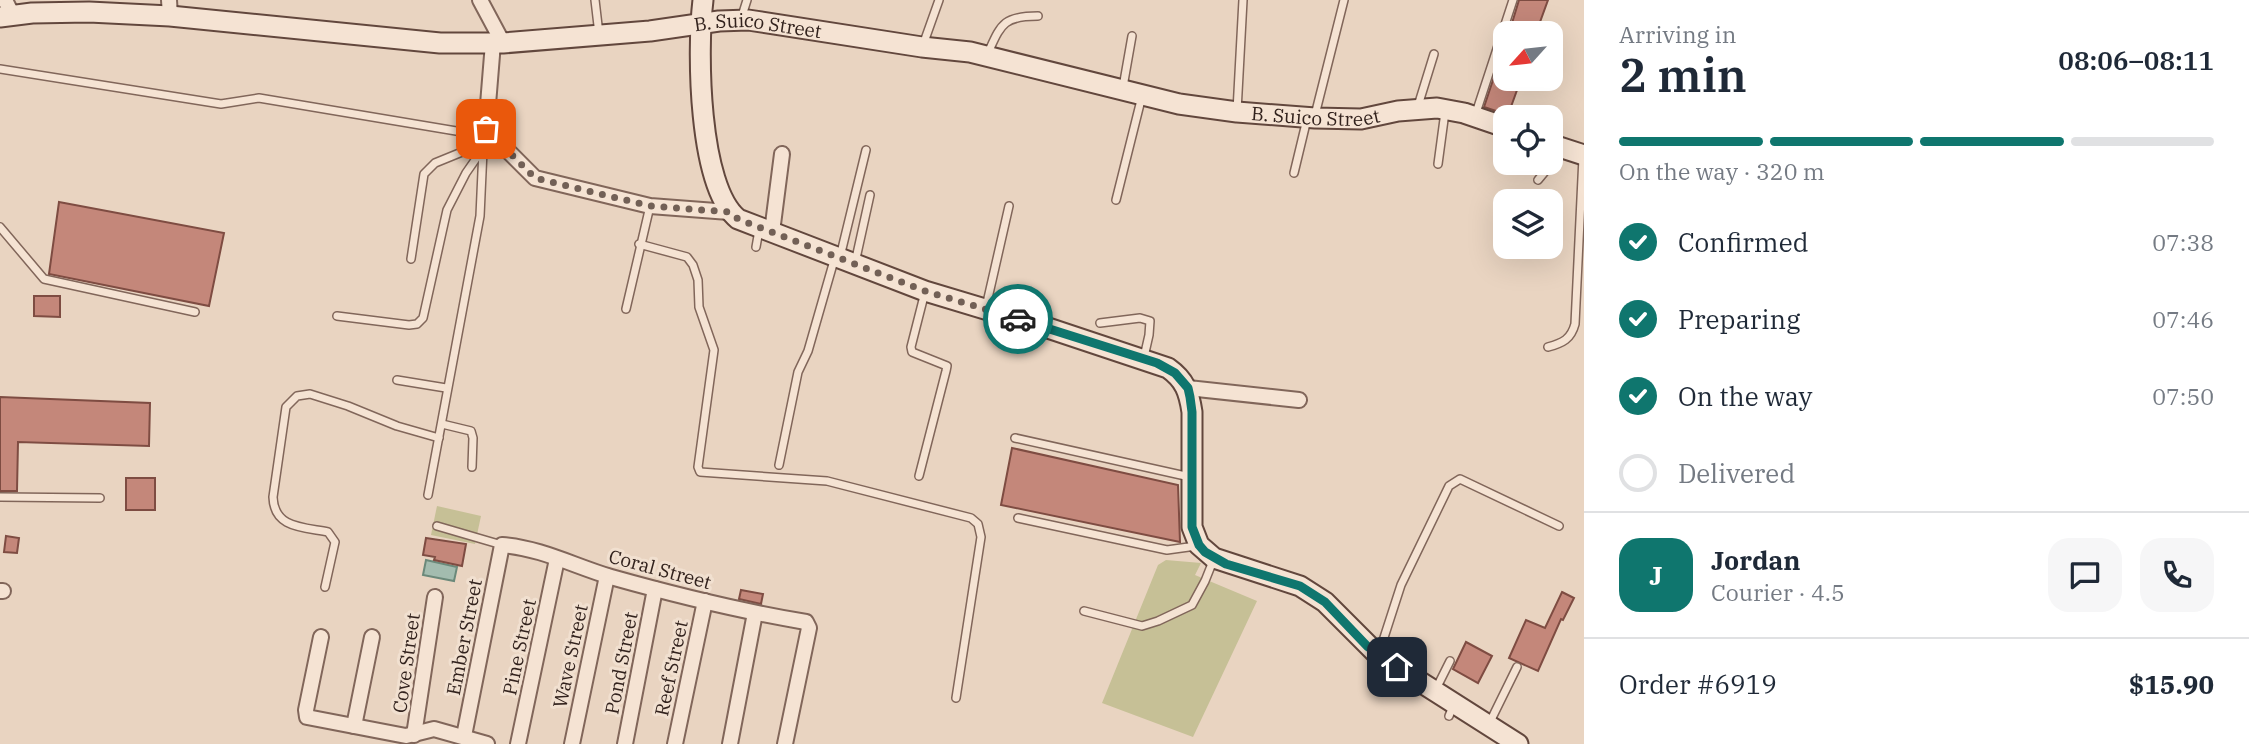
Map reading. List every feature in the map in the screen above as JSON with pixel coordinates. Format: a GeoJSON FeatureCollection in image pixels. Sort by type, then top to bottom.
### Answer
{"type":"FeatureCollection","features":[{"type":"Feature","properties":{"kind":"street"},"geometry":{"type":"LineString","coordinates":[[481,0],[498,43],[485,139],[535,178],[650,206],[729,212]]}},
{"type":"Feature","properties":{"kind":"street"},"geometry":{"type":"LineString","coordinates":[[703,0],[702,85],[711,171],[729,212],[762,235],[843,259],[925,291],[1168,368],[1188,388],[1192,412],[1192,527],[1206,552],[1300,586],[1325,602],[1342,625],[1369,651],[1435,691],[1452,710],[1489,725],[1518,744]]}},
{"type":"Feature","properties":{"kind":"street","name":"B. Suico Street"},"geometry":{"type":"LineString","coordinates":[[6,10],[89,6],[169,8],[440,43],[498,43],[650,31],[741,20],[970,52],[1161,101],[1237,112],[1361,119],[1398,111],[1446,109],[1493,123]]}},
{"type":"Feature","properties":{"kind":"street"},"geometry":{"type":"LineString","coordinates":[[1563,148],[1583,155]]}},
{"type":"Feature","properties":{"kind":"street"},"geometry":{"type":"LineString","coordinates":[[762,235],[782,153]]}},
{"type":"Feature","properties":{"kind":"street"},"geometry":{"type":"LineString","coordinates":[[1188,388],[1299,400]]}},
{"type":"Feature","properties":{"kind":"street","name":"Coral Street"},"geometry":{"type":"LineString","coordinates":[[502,545],[545,553],[607,576],[655,589],[809,624],[785,744]]}},
{"type":"Feature","properties":{"kind":"street","name":"Ember Street"},"geometry":{"type":"LineString","coordinates":[[464,736],[502,545]]}},
{"type":"Feature","properties":{"kind":"street","name":"Pine Street"},"geometry":{"type":"LineString","coordinates":[[518,744],[557,559]]}},
{"type":"Feature","properties":{"kind":"street","name":"Wave Street"},"geometry":{"type":"LineString","coordinates":[[572,744],[607,576]]}},
{"type":"Feature","properties":{"kind":"street","name":"Pond Street"},"geometry":{"type":"LineString","coordinates":[[625,744],[655,589]]}},
{"type":"Feature","properties":{"kind":"street","name":"Cove Street"},"geometry":{"type":"LineString","coordinates":[[414,735],[435,597]]}},
{"type":"Feature","properties":{"kind":"street","name":"Reef Street"},"geometry":{"type":"LineString","coordinates":[[675,744],[705,601]]}},
{"type":"Feature","properties":{"kind":"street"},"geometry":{"type":"LineString","coordinates":[[730,744],[755,613]]}},
{"type":"Feature","properties":{"kind":"street"},"geometry":{"type":"LineString","coordinates":[[321,637],[307,718],[406,736],[434,729],[486,744]]}},
{"type":"Feature","properties":{"kind":"street"},"geometry":{"type":"LineString","coordinates":[[354,726],[372,637]]}},
{"type":"Feature","properties":{"kind":"lane"},"geometry":{"type":"LineString","coordinates":[[595,0],[599,34]]}},
{"type":"Feature","properties":{"kind":"lane"},"geometry":{"type":"LineString","coordinates":[[741,20],[747,0]]}},
{"type":"Feature","properties":{"kind":"lane"},"geometry":{"type":"LineString","coordinates":[[922,47],[939,0]]}},
{"type":"Feature","properties":{"kind":"lane"},"geometry":{"type":"LineString","coordinates":[[1237,112],[1244,0]]}},
{"type":"Feature","properties":{"kind":"lane"},"geometry":{"type":"LineString","coordinates":[[1294,173],[1344,0]]}},
{"type":"Feature","properties":{"kind":"lane"},"geometry":{"type":"LineString","coordinates":[[1475,116],[1513,0]]}},
{"type":"Feature","properties":{"kind":"lane"},"geometry":{"type":"LineString","coordinates":[[987,56],[1000,27],[1007,20],[1017,16],[1038,16]]}},
{"type":"Feature","properties":{"kind":"lane"},"geometry":{"type":"LineString","coordinates":[[1122,91],[1132,36]]}},
{"type":"Feature","properties":{"kind":"lane"},"geometry":{"type":"LineString","coordinates":[[1417,109],[1434,54]]}},
{"type":"Feature","properties":{"kind":"lane"},"geometry":{"type":"LineString","coordinates":[[0,69],[221,104],[259,98],[485,139]]}},
{"type":"Feature","properties":{"kind":"lane"},"geometry":{"type":"LineString","coordinates":[[1116,200],[1142,96]]}},
{"type":"Feature","properties":{"kind":"lane"},"geometry":{"type":"LineString","coordinates":[[1438,164],[1446,109]]}},
{"type":"Feature","properties":{"kind":"lane"},"geometry":{"type":"LineString","coordinates":[[411,259],[424,174],[435,163],[460,154],[485,139]]}},
{"type":"Feature","properties":{"kind":"lane"},"geometry":{"type":"LineString","coordinates":[[337,316],[408,325],[417,324],[423,318],[447,210],[485,139]]}},
{"type":"Feature","properties":{"kind":"lane"},"geometry":{"type":"LineString","coordinates":[[428,495],[480,216],[485,139]]}},
{"type":"Feature","properties":{"kind":"lane"},"geometry":{"type":"LineString","coordinates":[[843,259],[866,150]]}},
{"type":"Feature","properties":{"kind":"lane"},"geometry":{"type":"LineString","coordinates":[[1548,347],[1564,342],[1572,334],[1574,324],[1583,155]]}},
{"type":"Feature","properties":{"kind":"lane"},"geometry":{"type":"LineString","coordinates":[[1538,180],[1541,175]]}},
{"type":"Feature","properties":{"kind":"lane"},"geometry":{"type":"LineString","coordinates":[[779,465],[798,372],[870,195]]}},
{"type":"Feature","properties":{"kind":"lane"},"geometry":{"type":"LineString","coordinates":[[626,309],[650,206]]}},
{"type":"Feature","properties":{"kind":"lane"},"geometry":{"type":"LineString","coordinates":[[986,309],[1009,206]]}},
{"type":"Feature","properties":{"kind":"lane"},"geometry":{"type":"LineString","coordinates":[[0,227],[44,279],[195,312]]}},
{"type":"Feature","properties":{"kind":"lane"},"geometry":{"type":"LineString","coordinates":[[639,244],[687,257],[698,280],[699,307],[714,350],[698,467],[700,472],[827,481],[971,518],[978,524],[981,537],[956,698]]}},
{"type":"Feature","properties":{"kind":"lane"},"geometry":{"type":"LineString","coordinates":[[919,476],[947,366],[912,352],[925,291]]}},
{"type":"Feature","properties":{"kind":"lane"},"geometry":{"type":"LineString","coordinates":[[1100,323],[1140,318],[1150,321],[1143,359]]}},
{"type":"Feature","properties":{"kind":"lane"},"geometry":{"type":"LineString","coordinates":[[397,380],[446,388]]}},
{"type":"Feature","properties":{"kind":"lane"},"geometry":{"type":"LineString","coordinates":[[325,587],[335,542],[333,537],[328,532],[283,521],[276,516],[273,508],[272,497],[286,407],[297,396],[310,394],[397,426],[439,438]]}},
{"type":"Feature","properties":{"kind":"lane"},"geometry":{"type":"LineString","coordinates":[[442,424],[471,431],[472,467]]}},
{"type":"Feature","properties":{"kind":"lane"},"geometry":{"type":"LineString","coordinates":[[1015,438],[1191,477]]}},
{"type":"Feature","properties":{"kind":"lane"},"geometry":{"type":"LineString","coordinates":[[1369,651],[1449,486],[1460,479],[1559,526]]}},
{"type":"Feature","properties":{"kind":"lane"},"geometry":{"type":"LineString","coordinates":[[0,497],[100,498]]}},
{"type":"Feature","properties":{"kind":"lane"},"geometry":{"type":"LineString","coordinates":[[1018,518],[1167,550],[1206,552],[1205,581],[1192,605],[1142,626],[1084,611]]}},
{"type":"Feature","properties":{"kind":"lane"},"geometry":{"type":"LineString","coordinates":[[437,526],[502,545]]}},
{"type":"Feature","properties":{"kind":"lane"},"geometry":{"type":"LineString","coordinates":[[1435,691],[1450,662]]}},
{"type":"Feature","properties":{"kind":"lane"},"geometry":{"type":"LineString","coordinates":[[1489,725],[1517,667]]}},
{"type":"Feature","properties":{"kind":"shaded area"},"geometry":{"type":"Polygon","coordinates":[[[437,506],[481,516],[475,544],[431,535],[437,506]]]}},
{"type":"Feature","properties":{"kind":"shaded area"},"geometry":{"type":"Polygon","coordinates":[[[426,560],[457,567],[454,581],[423,575],[426,560]]]}},
{"type":"Feature","properties":{"kind":"shaded area"},"geometry":{"type":"Polygon","coordinates":[[[1166,560],[1201,563],[1195,575],[1257,601],[1193,737],[1102,703],[1158,565],[1166,560]]]}},
{"type":"Feature","properties":{"kind":"building"},"geometry":{"type":"Polygon","coordinates":[[[1519,0],[1548,0],[1540,21],[1513,21],[1519,0]]]}},
{"type":"Feature","properties":{"kind":"building"},"geometry":{"type":"Polygon","coordinates":[[[1493,80],[1493,91],[1517,91],[1512,105],[1493,105],[1493,110],[1484,107],[1493,80]]]}},
{"type":"Feature","properties":{"kind":"building"},"geometry":{"type":"Polygon","coordinates":[[[59,202],[224,233],[209,306],[49,274],[59,202]]]}},
{"type":"Feature","properties":{"kind":"building"},"geometry":{"type":"Polygon","coordinates":[[[34,296],[60,296],[60,317],[34,316],[34,296]]]}},
{"type":"Feature","properties":{"kind":"building"},"geometry":{"type":"Polygon","coordinates":[[[0,397],[150,403],[149,446],[18,442],[17,491],[0,491],[0,397]]]}},
{"type":"Feature","properties":{"kind":"building"},"geometry":{"type":"Polygon","coordinates":[[[1012,448],[1178,485],[1180,542],[1001,505],[1012,448]]]}},
{"type":"Feature","properties":{"kind":"building"},"geometry":{"type":"Polygon","coordinates":[[[126,478],[155,478],[155,510],[126,510],[126,478]]]}},
{"type":"Feature","properties":{"kind":"building"},"geometry":{"type":"Polygon","coordinates":[[[6,536],[19,538],[17,553],[4,552],[6,536]]]}},
{"type":"Feature","properties":{"kind":"building"},"geometry":{"type":"Polygon","coordinates":[[[426,538],[466,544],[462,566],[423,555],[426,538]]]}},
{"type":"Feature","properties":{"kind":"building"},"geometry":{"type":"Polygon","coordinates":[[[741,590],[763,594],[761,604],[739,599],[741,590]]]}},
{"type":"Feature","properties":{"kind":"building"},"geometry":{"type":"Polygon","coordinates":[[[1562,592],[1574,598],[1563,620],[1561,619],[1538,671],[1509,658],[1526,620],[1545,628],[1562,592]]]}},
{"type":"Feature","properties":{"kind":"building"},"geometry":{"type":"Polygon","coordinates":[[[1466,642],[1492,656],[1478,683],[1453,669],[1466,642]]]}},
{"type":"Feature","properties":{"kind":"way so far"},"geometry":{"type":"LineString","coordinates":[[486,129],[535,178],[650,206],[729,212],[738,219],[804,246],[925,291],[1018,319]]}},
{"type":"Feature","properties":{"kind":"route"},"geometry":{"type":"LineString","coordinates":[[1018,319],[1157,363],[1175,373],[1188,388],[1192,412],[1192,527],[1199,545],[1205,552],[1226,564],[1300,586],[1325,602],[1367,646],[1397,667]]}}]}
